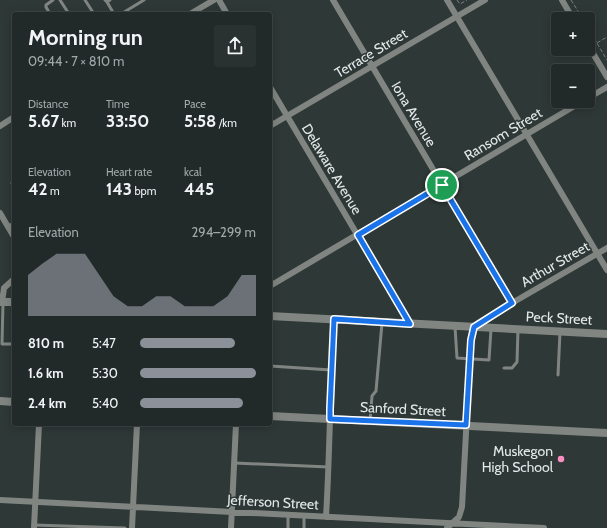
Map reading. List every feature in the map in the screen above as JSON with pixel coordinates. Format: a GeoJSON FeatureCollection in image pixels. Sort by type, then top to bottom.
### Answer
{"type":"FeatureCollection","features":[{"type":"Feature","properties":{"kind":"street"},"geometry":{"type":"LineString","coordinates":[[193,12],[214,0]]}},
{"type":"Feature","properties":{"kind":"street"},"geometry":{"type":"LineString","coordinates":[[219,0],[226,12]]}},
{"type":"Feature","properties":{"kind":"street","name":"Iona Avenue"},"geometry":{"type":"LineString","coordinates":[[333,0],[512,303]]}},
{"type":"Feature","properties":{"kind":"street"},"geometry":{"type":"LineString","coordinates":[[447,0],[607,270]]}},
{"type":"Feature","properties":{"kind":"street","name":"Terrace Street"},"geometry":{"type":"LineString","coordinates":[[272,125],[485,0]]}},
{"type":"Feature","properties":{"kind":"street"},"geometry":{"type":"LineString","coordinates":[[562,0],[569,12]]}},
{"type":"Feature","properties":{"kind":"street"},"geometry":{"type":"LineString","coordinates":[[595,56],[607,77]]}},
{"type":"Feature","properties":{"kind":"street"},"geometry":{"type":"LineString","coordinates":[[595,94],[607,87]]}},
{"type":"Feature","properties":{"kind":"street","name":"Delaware Avenue"},"geometry":{"type":"LineString","coordinates":[[272,90],[410,324]]}},
{"type":"Feature","properties":{"kind":"street","name":"Ransom Street"},"geometry":{"type":"LineString","coordinates":[[272,283],[358,235],[571,108]]}},
{"type":"Feature","properties":{"kind":"street"},"geometry":{"type":"LineString","coordinates":[[0,126],[12,118]]}},
{"type":"Feature","properties":{"kind":"street"},"geometry":{"type":"LineString","coordinates":[[0,213],[12,233]]}},
{"type":"Feature","properties":{"kind":"street","name":"Arthur Street"},"geometry":{"type":"LineString","coordinates":[[474,327],[512,303],[607,248]]}},
{"type":"Feature","properties":{"kind":"street"},"geometry":{"type":"LineString","coordinates":[[2,302],[2,286],[12,280]]}},
{"type":"Feature","properties":{"kind":"street","name":"Peck Street"},"geometry":{"type":"LineString","coordinates":[[272,316],[382,323],[560,330],[607,334]]}},
{"type":"Feature","properties":{"kind":"street"},"geometry":{"type":"LineString","coordinates":[[326,517],[334,319]]}},
{"type":"Feature","properties":{"kind":"street"},"geometry":{"type":"LineString","coordinates":[[450,526],[459,517],[462,506],[471,340],[474,327]]}},
{"type":"Feature","properties":{"kind":"street"},"geometry":{"type":"LineString","coordinates":[[0,401],[12,402]]}},
{"type":"Feature","properties":{"kind":"street","name":"Sanford Street"},"geometry":{"type":"LineString","coordinates":[[272,416],[607,433]]}},
{"type":"Feature","properties":{"kind":"street"},"geometry":{"type":"LineString","coordinates":[[34,526],[39,426]]}},
{"type":"Feature","properties":{"kind":"street"},"geometry":{"type":"LineString","coordinates":[[132,528],[137,426]]}},
{"type":"Feature","properties":{"kind":"street"},"geometry":{"type":"LineString","coordinates":[[231,528],[236,426]]}},
{"type":"Feature","properties":{"kind":"street","name":"Jefferson Street"},"geometry":{"type":"LineString","coordinates":[[0,500],[326,517],[450,526],[544,528]]}},
{"type":"Feature","properties":{"kind":"lane"},"geometry":{"type":"LineString","coordinates":[[49,12],[46,5],[53,0]]}},
{"type":"Feature","properties":{"kind":"lane"},"geometry":{"type":"LineString","coordinates":[[60,0],[67,12]]}},
{"type":"Feature","properties":{"kind":"lane"},"geometry":{"type":"LineString","coordinates":[[85,0],[93,12]]}},
{"type":"Feature","properties":{"kind":"lane"},"geometry":{"type":"LineString","coordinates":[[124,12],[144,0]]}},
{"type":"Feature","properties":{"kind":"lane"},"geometry":{"type":"LineString","coordinates":[[108,1],[113,12]]}},
{"type":"Feature","properties":{"kind":"lane"},"geometry":{"type":"LineString","coordinates":[[8,226],[12,224]]}},
{"type":"Feature","properties":{"kind":"lane"},"geometry":{"type":"LineString","coordinates":[[2,302],[2,344],[12,344]]}},
{"type":"Feature","properties":{"kind":"lane"},"geometry":{"type":"LineString","coordinates":[[370,421],[372,396],[376,391],[382,323]]}},
{"type":"Feature","properties":{"kind":"lane"},"geometry":{"type":"LineString","coordinates":[[455,326],[457,358],[489,360],[491,327]]}},
{"type":"Feature","properties":{"kind":"lane"},"geometry":{"type":"LineString","coordinates":[[504,368],[512,368],[517,362],[518,329]]}},
{"type":"Feature","properties":{"kind":"lane"},"geometry":{"type":"LineString","coordinates":[[558,375],[560,330]]}},
{"type":"Feature","properties":{"kind":"lane"},"geometry":{"type":"LineString","coordinates":[[272,366],[331,370]]}},
{"type":"Feature","properties":{"kind":"lane"},"geometry":{"type":"LineString","coordinates":[[234,463],[329,467]]}},
{"type":"Feature","properties":{"kind":"lane"},"geometry":{"type":"LineString","coordinates":[[288,515],[288,528]]}},
{"type":"Feature","properties":{"kind":"lane"},"geometry":{"type":"LineString","coordinates":[[304,516],[304,528]]}},
{"type":"Feature","properties":{"kind":"lane"},"geometry":{"type":"LineString","coordinates":[[34,526],[125,528]]}},
{"type":"Feature","properties":{"kind":"path"},"geometry":{"type":"LineString","coordinates":[[457,0],[460,4],[467,0]]}},
{"type":"Feature","properties":{"kind":"path"},"geometry":{"type":"LineString","coordinates":[[572,0],[579,12]]}},
{"type":"Feature","properties":{"kind":"path"},"geometry":{"type":"LineString","coordinates":[[597,43],[607,37]]}},
{"type":"Feature","properties":{"kind":"path"},"geometry":{"type":"LineString","coordinates":[[595,40],[607,59]]}},
{"type":"Feature","properties":{"kind":"place","name":"Muskegon High School"},"geometry":{"type":"Point","coordinates":[561,459]}},
{"type":"Feature","properties":{"kind":"route"},"geometry":{"type":"LineString","coordinates":[[442,185],[512,303],[474,327],[471,340],[466,425],[330,419],[334,319],[410,324],[358,235],[442,185]]}}]}
